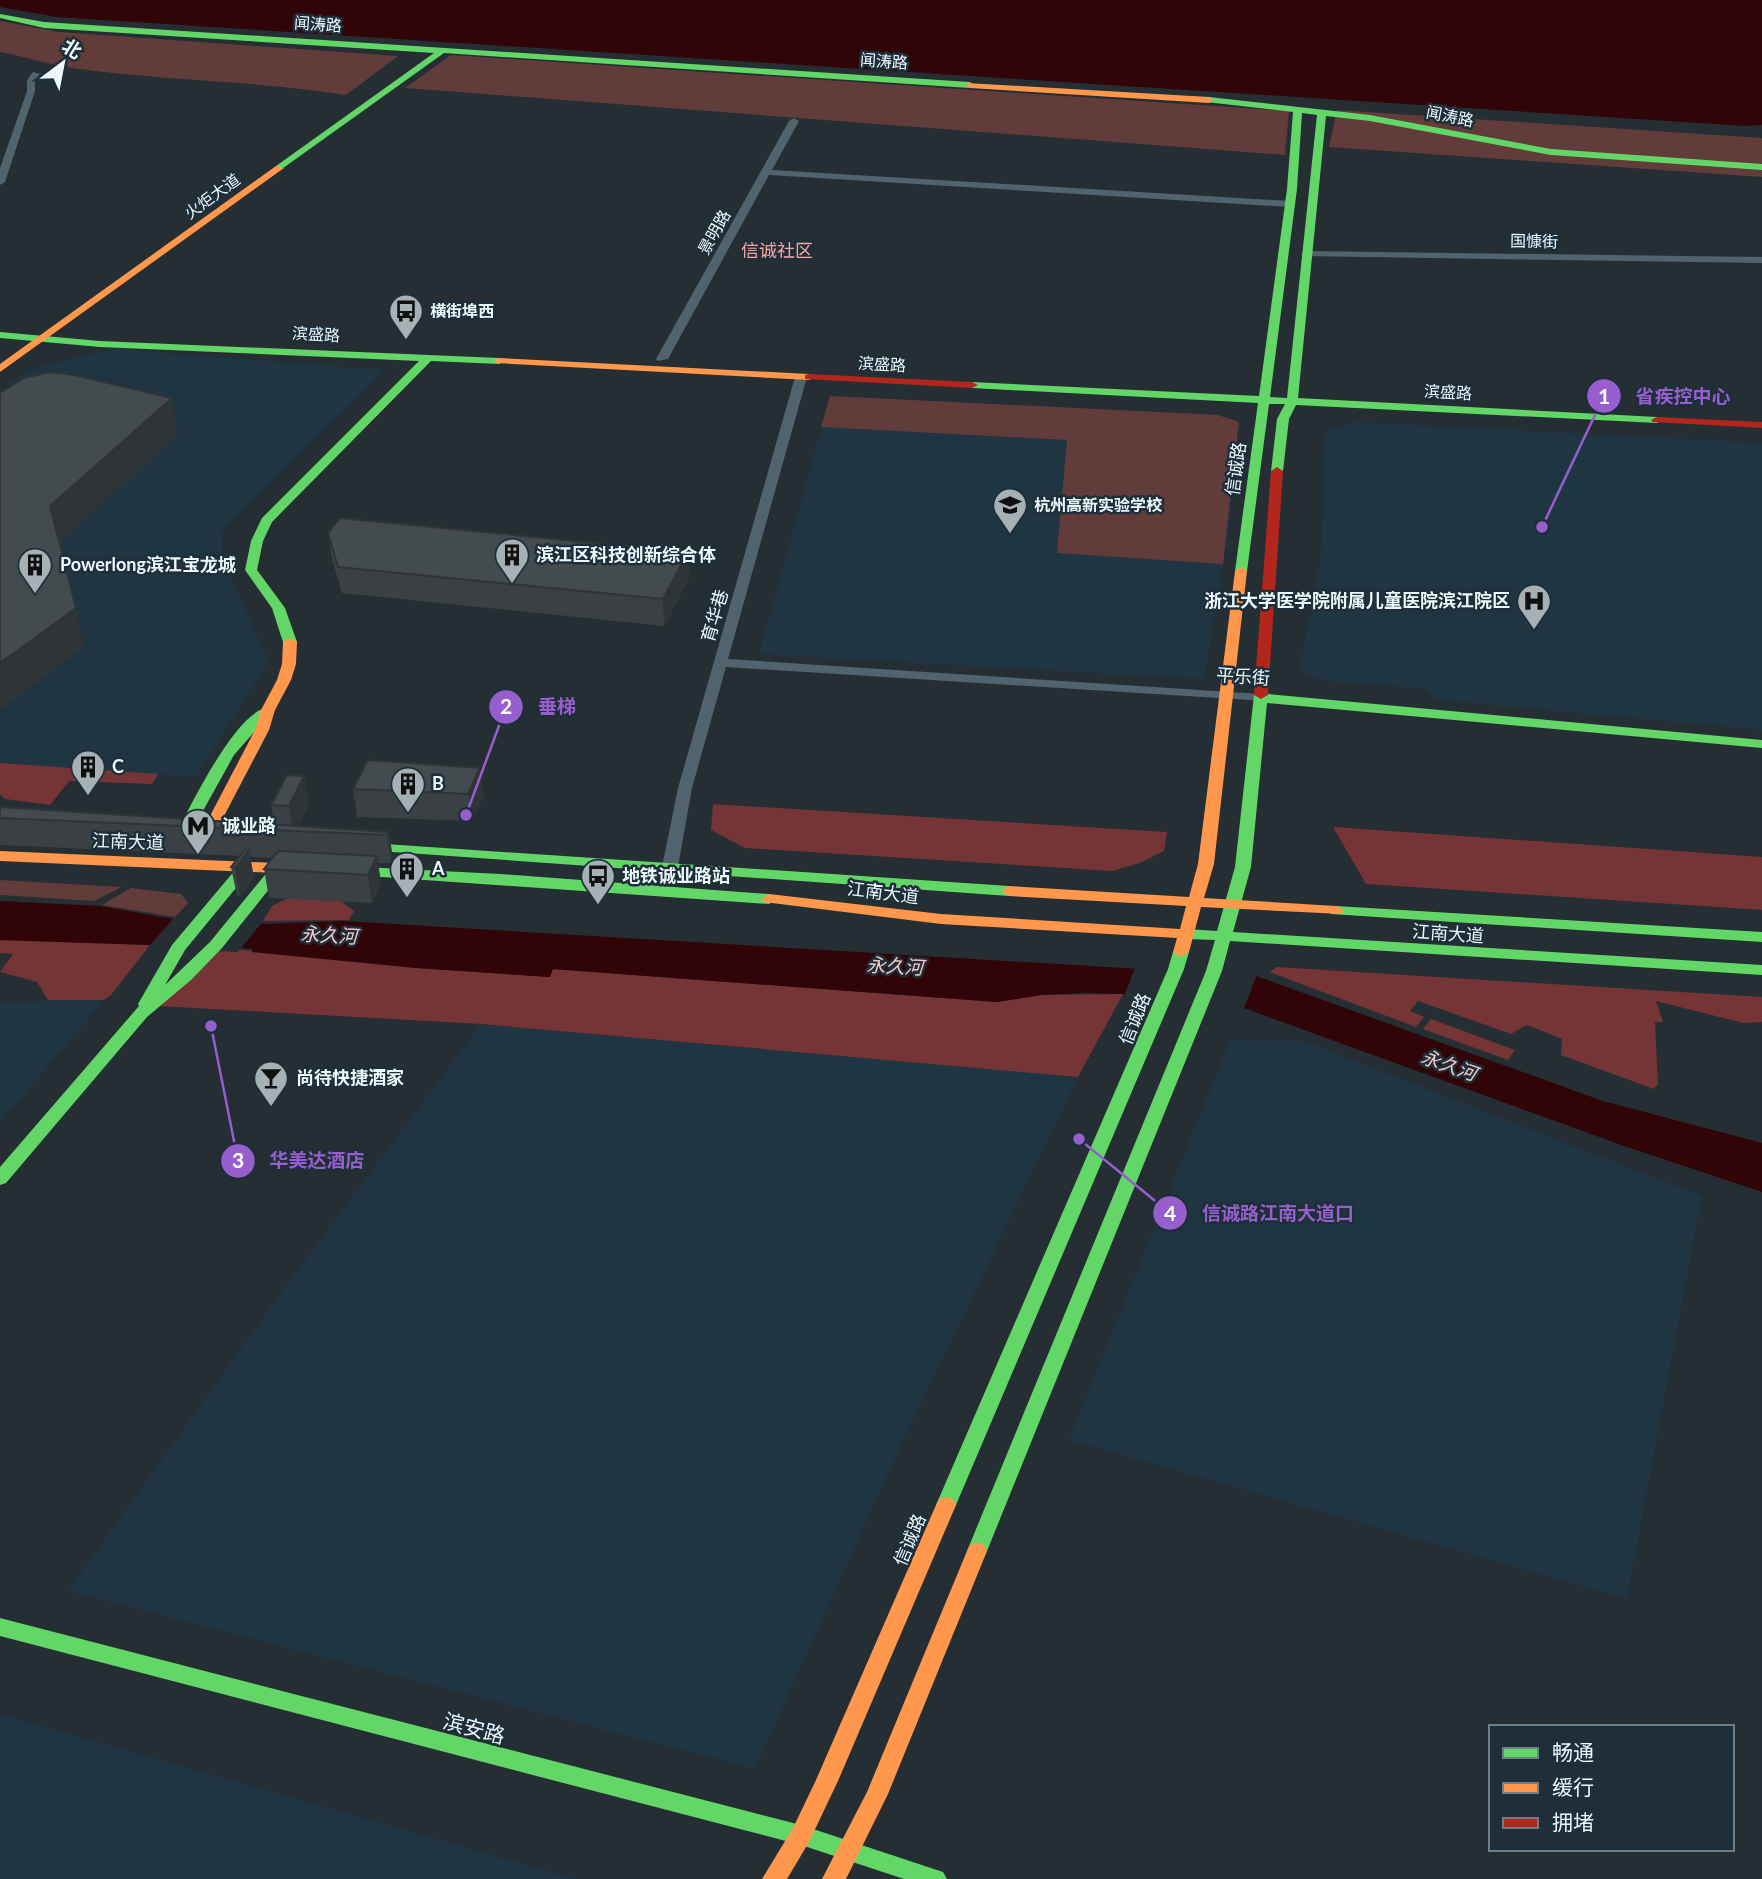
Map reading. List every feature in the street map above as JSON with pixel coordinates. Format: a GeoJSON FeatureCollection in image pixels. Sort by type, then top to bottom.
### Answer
{"type":"FeatureCollection","features":[{"type":"Feature","properties":{"kind":"main road","name":"闻涛路"},"geometry":{"type":"LineString","coordinates":[[0,16],[44,25],[1224,101],[1322,111],[1550,152],[1762,167]]}},
{"type":"Feature","properties":{"kind":"main road","name":"火炬大道"},"geometry":{"type":"LineString","coordinates":[[82,290],[436,49]]}},
{"type":"Feature","properties":{"kind":"main road","name":"火炬大道"},"geometry":{"type":"LineString","coordinates":[[0,369],[436,49]]}},
{"type":"Feature","properties":{"kind":"main road","name":"信诚路"},"geometry":{"type":"LineString","coordinates":[[774,1879],[801,1835],[1177,969],[1206,864],[1225,695],[1290,204],[1298,108]]}},
{"type":"Feature","properties":{"kind":"main road"},"geometry":{"type":"LineString","coordinates":[[834,1879],[877,1794],[1174,1071],[1213,971],[1243,867],[1261,698],[1276,476],[1283,419],[1292,397],[1322,111]]}},
{"type":"Feature","properties":{"kind":"main road","name":"滨盛路"},"geometry":{"type":"LineString","coordinates":[[0,326],[20,330],[662,359],[1762,425]]}},
{"type":"Feature","properties":{"kind":"main road","name":"滨盛路"},"geometry":{"type":"LineString","coordinates":[[20,330],[42,340],[801,377],[1265,395]]}},
{"type":"Feature","properties":{"kind":"main road"},"geometry":{"type":"LineString","coordinates":[[0,347],[20,330]]}},
{"type":"Feature","properties":{"kind":"main road"},"geometry":{"type":"LineString","coordinates":[[265,712],[289,665],[290,632],[251,570],[257,541],[266,521],[428,358]]}},
{"type":"Feature","properties":{"kind":"main road","name":"滨盛路"},"geometry":{"type":"LineString","coordinates":[[1292,397],[1762,414]]}},
{"type":"Feature","properties":{"kind":"main road","name":"平乐街"},"geometry":{"type":"LineString","coordinates":[[1261,698],[1762,744]]}},
{"type":"Feature","properties":{"kind":"main road","name":"江南大道"},"geometry":{"type":"LineString","coordinates":[[265,712],[262,730],[212,837],[176,835],[230,750],[250,724],[265,712]]}},
{"type":"Feature","properties":{"kind":"main road","name":"江南大道"},"geometry":{"type":"LineString","coordinates":[[340,845],[933,886],[1762,937]]}},
{"type":"Feature","properties":{"kind":"main road","name":"江南大道"},"geometry":{"type":"LineString","coordinates":[[0,856],[500,879],[792,901],[941,919],[1223,939],[1762,970]]}},
{"type":"Feature","properties":{"kind":"main road"},"geometry":{"type":"LineString","coordinates":[[141,1013],[169,961],[246,866]]}},
{"type":"Feature","properties":{"kind":"main road"},"geometry":{"type":"LineString","coordinates":[[0,1179],[141,1013],[185,977],[278,868]]}},
{"type":"Feature","properties":{"kind":"main road","name":"滨安路"},"geometry":{"type":"LineString","coordinates":[[0,1627],[801,1835],[935,1879]]}},
{"type":"Feature","properties":{"kind":"street"},"geometry":{"type":"LineString","coordinates":[[0,182],[31,91],[31,80],[36,74]]}},
{"type":"Feature","properties":{"kind":"street","name":"景明路"},"geometry":{"type":"LineString","coordinates":[[662,359],[794,121]]}},
{"type":"Feature","properties":{"kind":"street"},"geometry":{"type":"LineString","coordinates":[[764,172],[1290,204]]}},
{"type":"Feature","properties":{"kind":"street","name":"国慷街"},"geometry":{"type":"LineString","coordinates":[[1306,254],[1762,260]]}},
{"type":"Feature","properties":{"kind":"street","name":"育华巷"},"geometry":{"type":"LineString","coordinates":[[670,867],[685,788],[801,377]]}},
{"type":"Feature","properties":{"kind":"street","name":"平乐街"},"geometry":{"type":"LineString","coordinates":[[720,663],[1261,698]]}},
{"type":"Feature","properties":{"kind":"shaded area"},"geometry":{"type":"Polygon","coordinates":[[[0,21],[59,32],[398,56],[346,95],[59,66],[0,52],[0,21]]]}},
{"type":"Feature","properties":{"kind":"shaded area"},"geometry":{"type":"Polygon","coordinates":[[[451,55],[1289,111],[1285,155],[405,88],[451,55]]]}},
{"type":"Feature","properties":{"kind":"shaded area"},"geometry":{"type":"Polygon","coordinates":[[[1337,110],[1762,138],[1762,177],[1329,147],[1337,110]]]}},
{"type":"Feature","properties":{"kind":"shaded area"},"geometry":{"type":"Polygon","coordinates":[[[112,349],[385,370],[222,531],[222,558],[269,661],[196,777],[0,763],[0,392],[29,369],[112,349]]]}},
{"type":"Feature","properties":{"kind":"shaded area","name":"杭州高新实验学校"},"geometry":{"type":"Polygon","coordinates":[[[830,396],[1218,415],[1239,422],[1229,528],[1204,679],[759,654],[830,396]]]}},
{"type":"Feature","properties":{"kind":"shaded area"},"geometry":{"type":"Polygon","coordinates":[[[830,396],[1218,415],[1239,422],[1223,564],[1057,553],[1067,440],[821,427],[830,396]]]}},
{"type":"Feature","properties":{"kind":"shaded area"},"geometry":{"type":"Polygon","coordinates":[[[1355,422],[1762,443],[1762,730],[1438,700],[1425,689],[1320,680],[1299,670],[1321,558],[1325,431],[1355,422]]]}},
{"type":"Feature","properties":{"kind":"shaded area"},"geometry":{"type":"Polygon","coordinates":[[[0,763],[158,774],[152,784],[69,781],[50,805],[5,799],[0,794],[0,763]]]}},
{"type":"Feature","properties":{"kind":"shaded area"},"geometry":{"type":"Polygon","coordinates":[[[713,804],[1167,832],[1164,851],[1142,862],[1113,871],[745,848],[711,830],[713,804]]]}},
{"type":"Feature","properties":{"kind":"shaded area"},"geometry":{"type":"Polygon","coordinates":[[[1333,827],[1762,857],[1762,910],[1366,884],[1333,827]]]}},
{"type":"Feature","properties":{"kind":"shaded area"},"geometry":{"type":"Polygon","coordinates":[[[0,880],[122,887],[94,901],[0,895],[0,880]]]}},
{"type":"Feature","properties":{"kind":"shaded area"},"geometry":{"type":"Polygon","coordinates":[[[131,888],[181,894],[188,903],[175,917],[102,905],[131,888]]]}},
{"type":"Feature","properties":{"kind":"shaded area"},"geometry":{"type":"Polygon","coordinates":[[[292,896],[339,899],[354,911],[349,920],[263,921],[272,906],[292,896]]]}},
{"type":"Feature","properties":{"kind":"shaded area"},"geometry":{"type":"Polygon","coordinates":[[[0,940],[150,945],[111,995],[104,1000],[48,1000],[37,982],[0,972],[13,954],[0,953],[0,940]]]}},
{"type":"Feature","properties":{"kind":"shaded area"},"geometry":{"type":"Polygon","coordinates":[[[222,948],[416,968],[550,977],[552,969],[997,1002],[1042,995],[1123,994],[1078,1077],[481,1024],[158,1006],[222,948]]]}},
{"type":"Feature","properties":{"kind":"shaded area"},"geometry":{"type":"Polygon","coordinates":[[[1277,967],[1762,997],[1762,1022],[1743,1023],[1656,1001],[1663,1022],[1655,1022],[1658,1084],[1654,1089],[1561,1055],[1562,1039],[1527,1025],[1511,1034],[1418,1001],[1410,1011],[1424,1017],[1416,1027],[1269,972],[1277,967]]]}},
{"type":"Feature","properties":{"kind":"shaded area"},"geometry":{"type":"Polygon","coordinates":[[[104,1000],[0,1123],[0,1002],[104,1000]]]}},
{"type":"Feature","properties":{"kind":"shaded area"},"geometry":{"type":"Polygon","coordinates":[[[1431,1019],[1515,1050],[1508,1060],[1423,1029],[1431,1019]]]}},
{"type":"Feature","properties":{"kind":"shaded area"},"geometry":{"type":"Polygon","coordinates":[[[481,1024],[1078,1077],[895,1458],[755,1769],[68,1591],[285,1287],[481,1024]]]}},
{"type":"Feature","properties":{"kind":"shaded area"},"geometry":{"type":"Polygon","coordinates":[[[1230,1040],[1304,1041],[1702,1196],[1627,1599],[1069,1440],[1230,1040]]]}},
{"type":"Feature","properties":{"kind":"shaded area"},"geometry":{"type":"Polygon","coordinates":[[[0,1714],[576,1879],[0,1879],[0,1714]]]}},
{"type":"Feature","properties":{"kind":"water"},"geometry":{"type":"Polygon","coordinates":[[[0,0],[1762,0],[1762,125],[57,17],[0,7],[0,0]]]}},
{"type":"Feature","properties":{"kind":"water","name":"永久河"},"geometry":{"type":"Polygon","coordinates":[[[0,901],[100,906],[178,920],[262,924],[344,921],[1256,976],[1603,1101],[1762,1143],[1762,1192],[1624,1146],[1244,1008],[1123,994],[1084,993],[1042,995],[997,1002],[553,969],[550,977],[416,968],[252,952],[253,949],[241,948],[0,940],[0,901]]]}},
{"type":"Feature","properties":{"kind":"pier"},"geometry":{"type":"Polygon","coordinates":[[[176,916],[263,921],[238,952],[147,948],[176,916]]]}},
{"type":"Feature","properties":{"kind":"pier"},"geometry":{"type":"Polygon","coordinates":[[[1136,965],[1257,974],[1243,1011],[1124,997],[1136,965]]]}},
{"type":"Feature","properties":{"kind":"building","name":"Powerlong滨江宝龙城"},"geometry":{"type":"Polygon","coordinates":[[[49,372],[74,375],[172,398],[50,506],[76,608],[0,663],[0,393],[24,378],[49,372]]]}},
{"type":"Feature","properties":{"kind":"building"},"geometry":{"type":"Polygon","coordinates":[[[340,518],[688,552],[663,599],[338,567],[328,533],[340,518]]]}},
{"type":"Feature","properties":{"kind":"building"},"geometry":{"type":"Polygon","coordinates":[[[368,760],[480,768],[468,794],[353,789],[368,760]]]}},
{"type":"Feature","properties":{"kind":"building"},"geometry":{"type":"Polygon","coordinates":[[[287,775],[304,776],[289,806],[271,805],[287,775]]]}},
{"type":"Feature","properties":{"kind":"building"},"geometry":{"type":"Polygon","coordinates":[[[0,807],[389,832],[387,835],[0,818],[0,807]]]}},
{"type":"Feature","properties":{"kind":"building"},"geometry":{"type":"Polygon","coordinates":[[[245,850],[249,850],[235,868],[231,867],[245,850]]]}},
{"type":"Feature","properties":{"kind":"building"},"geometry":{"type":"Polygon","coordinates":[[[278,851],[377,856],[368,875],[264,869],[278,851]]]}},
{"type":"Feature","properties":{"kind":"traffic: fast"},"geometry":{"type":"LineString","coordinates":[[0,16],[44,25],[970,85]]}},
{"type":"Feature","properties":{"kind":"traffic: fast"},"geometry":{"type":"LineString","coordinates":[[279,168],[443,50]]}},
{"type":"Feature","properties":{"kind":"traffic: fast"},"geometry":{"type":"LineString","coordinates":[[1209,100],[1370,118],[1551,152],[1762,167]]}},
{"type":"Feature","properties":{"kind":"traffic: fast"},"geometry":{"type":"LineString","coordinates":[[1241,571],[1292,189],[1298,108]]}},
{"type":"Feature","properties":{"kind":"traffic: fast"},"geometry":{"type":"LineString","coordinates":[[1277,471],[1283,419],[1292,402],[1322,111]]}},
{"type":"Feature","properties":{"kind":"traffic: fast"},"geometry":{"type":"LineString","coordinates":[[0,335],[100,344],[499,361]]}},
{"type":"Feature","properties":{"kind":"traffic: fast"},"geometry":{"type":"LineString","coordinates":[[290,642],[278,608],[251,570],[257,541],[266,521],[428,358]]}},
{"type":"Feature","properties":{"kind":"traffic: fast"},"geometry":{"type":"LineString","coordinates":[[972,385],[1657,420]]}},
{"type":"Feature","properties":{"kind":"traffic: fast"},"geometry":{"type":"LineString","coordinates":[[977,1551],[1214,971],[1243,867],[1261,695]]}},
{"type":"Feature","properties":{"kind":"traffic: fast"},"geometry":{"type":"LineString","coordinates":[[1261,698],[1762,744]]}},
{"type":"Feature","properties":{"kind":"traffic: fast"},"geometry":{"type":"LineString","coordinates":[[182,836],[228,754],[265,712]]}},
{"type":"Feature","properties":{"kind":"traffic: fast"},"geometry":{"type":"LineString","coordinates":[[356,846],[1009,891]]}},
{"type":"Feature","properties":{"kind":"traffic: fast"},"geometry":{"type":"LineString","coordinates":[[146,1004],[178,948],[246,866]]}},
{"type":"Feature","properties":{"kind":"traffic: fast"},"geometry":{"type":"LineString","coordinates":[[0,1179],[141,1013],[185,977],[216,945],[278,868]]}},
{"type":"Feature","properties":{"kind":"traffic: fast"},"geometry":{"type":"LineString","coordinates":[[344,871],[500,879],[769,899]]}},
{"type":"Feature","properties":{"kind":"traffic: fast"},"geometry":{"type":"LineString","coordinates":[[1336,911],[1762,937]]}},
{"type":"Feature","properties":{"kind":"traffic: fast"},"geometry":{"type":"LineString","coordinates":[[1187,934],[1762,970]]}},
{"type":"Feature","properties":{"kind":"traffic: fast"},"geometry":{"type":"LineString","coordinates":[[946,1505],[1181,952]]}},
{"type":"Feature","properties":{"kind":"traffic: fast"},"geometry":{"type":"LineString","coordinates":[[0,1627],[801,1835],[935,1879]]}},
{"type":"Feature","properties":{"kind":"traffic: slow"},"geometry":{"type":"LineString","coordinates":[[970,85],[1209,100]]}},
{"type":"Feature","properties":{"kind":"traffic: slow"},"geometry":{"type":"LineString","coordinates":[[0,369],[279,168]]}},
{"type":"Feature","properties":{"kind":"traffic: slow"},"geometry":{"type":"LineString","coordinates":[[499,361],[809,377]]}},
{"type":"Feature","properties":{"kind":"traffic: slow"},"geometry":{"type":"LineString","coordinates":[[1181,952],[1206,864],[1241,571]]}},
{"type":"Feature","properties":{"kind":"traffic: slow"},"geometry":{"type":"LineString","coordinates":[[206,837],[262,730],[268,710],[284,680],[289,664],[290,642]]}},
{"type":"Feature","properties":{"kind":"traffic: slow"},"geometry":{"type":"LineString","coordinates":[[0,856],[299,869]]}},
{"type":"Feature","properties":{"kind":"traffic: slow"},"geometry":{"type":"LineString","coordinates":[[1009,891],[1336,911]]}},
{"type":"Feature","properties":{"kind":"traffic: slow"},"geometry":{"type":"LineString","coordinates":[[769,899],[941,919],[1187,934]]}},
{"type":"Feature","properties":{"kind":"traffic: slow"},"geometry":{"type":"LineString","coordinates":[[774,1879],[801,1835],[827,1781],[946,1505]]}},
{"type":"Feature","properties":{"kind":"traffic: slow"},"geometry":{"type":"LineString","coordinates":[[834,1879],[877,1794],[977,1551]]}},
{"type":"Feature","properties":{"kind":"traffic: jam"},"geometry":{"type":"LineString","coordinates":[[809,377],[972,385]]}},
{"type":"Feature","properties":{"kind":"traffic: jam"},"geometry":{"type":"LineString","coordinates":[[1657,420],[1762,425]]}},
{"type":"Feature","properties":{"kind":"traffic: jam"},"geometry":{"type":"LineString","coordinates":[[1261,695],[1277,471]]}},
{"type":"Feature","properties":{"kind":"place","name":"横街埠西"},"geometry":{"type":"Point","coordinates":[406,341]}},
{"type":"Feature","properties":{"kind":"place","name":"省疾控中心"},"geometry":{"type":"Point","coordinates":[1542,527]}},
{"type":"Feature","properties":{"kind":"place","name":"杭州高新实验学校"},"geometry":{"type":"Point","coordinates":[1010,535]}},
{"type":"Feature","properties":{"kind":"place","name":"滨江区科技创新综合体"},"geometry":{"type":"Point","coordinates":[512,585]}},
{"type":"Feature","properties":{"kind":"place","name":"Powerlong滨江宝龙城"},"geometry":{"type":"Point","coordinates":[35,595]}},
{"type":"Feature","properties":{"kind":"place","name":"浙江大学医学院附属儿童医院滨江院区"},"geometry":{"type":"Point","coordinates":[1534,631]}},
{"type":"Feature","properties":{"kind":"place","name":"C"},"geometry":{"type":"Point","coordinates":[88,797]}},
{"type":"Feature","properties":{"kind":"place","name":"B"},"geometry":{"type":"Point","coordinates":[408,814]}},
{"type":"Feature","properties":{"kind":"place","name":"垂梯"},"geometry":{"type":"Point","coordinates":[466,815]}},
{"type":"Feature","properties":{"kind":"place","name":"诚业路"},"geometry":{"type":"Point","coordinates":[198,856]}},
{"type":"Feature","properties":{"kind":"place","name":"A"},"geometry":{"type":"Point","coordinates":[407,899]}},
{"type":"Feature","properties":{"kind":"place","name":"地铁诚业路站"},"geometry":{"type":"Point","coordinates":[598,906]}},
{"type":"Feature","properties":{"kind":"place","name":"华美达酒店"},"geometry":{"type":"Point","coordinates":[211,1026]}},
{"type":"Feature","properties":{"kind":"place","name":"尚待快捷酒家"},"geometry":{"type":"Point","coordinates":[271,1108]}},
{"type":"Feature","properties":{"kind":"place","name":"信诚路江南大道口"},"geometry":{"type":"Point","coordinates":[1079,1139]}},
{"type":"Feature","properties":{"kind":"district","name":"信诚社区"},"geometry":{"type":"Point","coordinates":[777,251]}}]}
